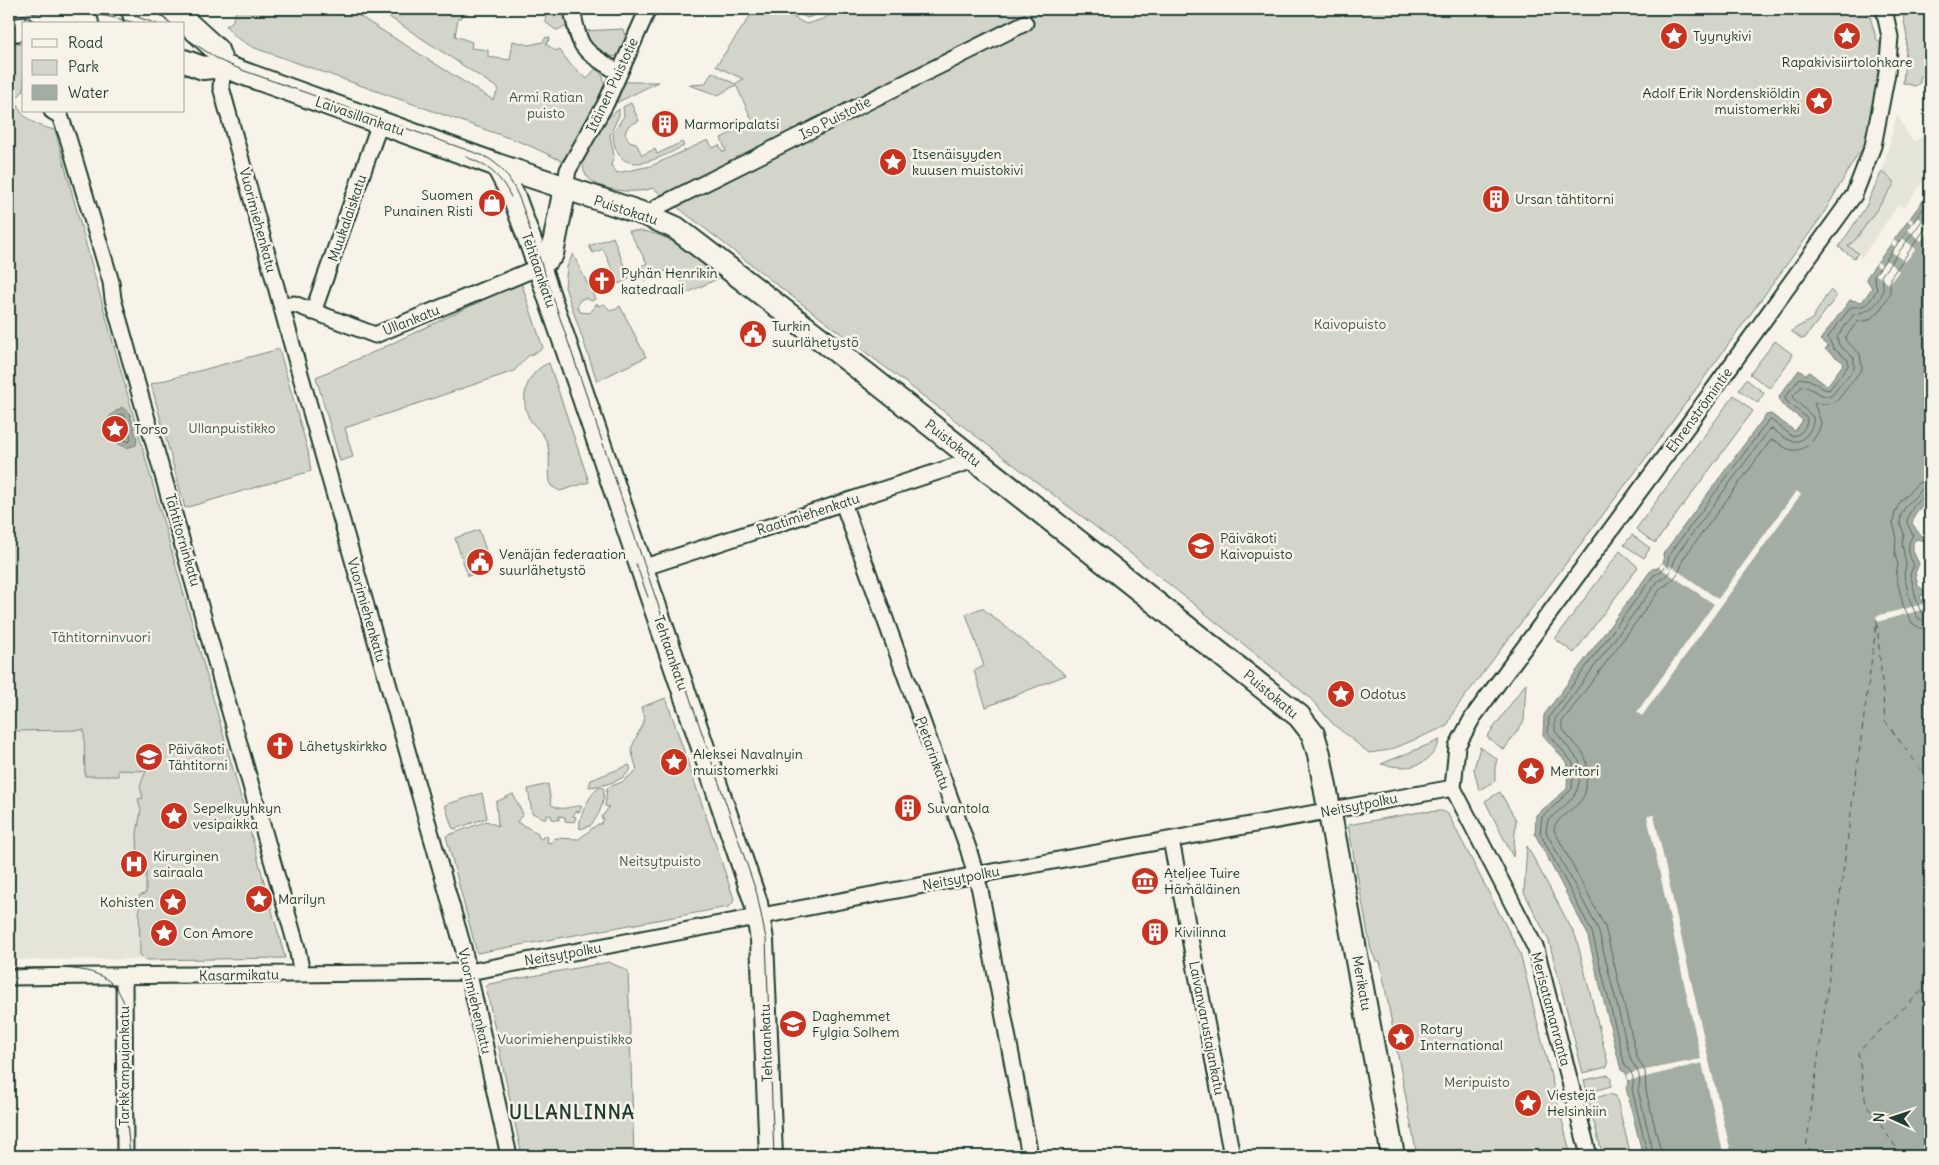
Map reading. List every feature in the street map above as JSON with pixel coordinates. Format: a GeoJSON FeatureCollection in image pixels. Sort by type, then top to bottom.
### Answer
{"type":"FeatureCollection","features":[{"type":"Feature","properties":{"kind":"street"},"geometry":{"type":"LineString","coordinates":[[108,9],[111,22]]}},
{"type":"Feature","properties":{"kind":"street"},"geometry":{"type":"LineString","coordinates":[[168,22],[172,9],[216,50],[223,66]]}},
{"type":"Feature","properties":{"kind":"street"},"geometry":{"type":"LineString","coordinates":[[572,9],[579,42],[586,51],[619,73]]}},
{"type":"Feature","properties":{"kind":"street","name":"Itäinen Puistotie"},"geometry":{"type":"LineString","coordinates":[[565,188],[568,170],[592,129],[648,9]]}},
{"type":"Feature","properties":{"kind":"street","name":"Ehrenströmintie"},"geometry":{"type":"LineString","coordinates":[[1453,788],[1457,746],[1473,717],[1688,425],[1854,195],[1873,146],[1887,73],[1890,37],[1884,9]]}},
{"type":"Feature","properties":{"kind":"street","name":"Iso Puistotie"},"geometry":{"type":"LineString","coordinates":[[647,216],[659,206],[1025,23]]}},
{"type":"Feature","properties":{"kind":"street"},"geometry":{"type":"LineString","coordinates":[[9,30],[22,29]]}},
{"type":"Feature","properties":{"kind":"street","name":"Laivasillankatu"},"geometry":{"type":"LineString","coordinates":[[185,61],[203,68],[223,66],[497,165]]}},
{"type":"Feature","properties":{"kind":"street","name":"Vuorimiehenkatu"},"geometry":{"type":"LineString","coordinates":[[223,66],[221,87],[468,972],[509,1156]]}},
{"type":"Feature","properties":{"kind":"street","name":"Tähtitorninkatu"},"geometry":{"type":"LineString","coordinates":[[54,112],[60,116],[68,138],[111,282],[113,299],[234,720],[297,948],[302,974]]}},
{"type":"Feature","properties":{"kind":"street","name":"Muukalaiskatu"},"geometry":{"type":"LineString","coordinates":[[313,312],[380,123]]}},
{"type":"Feature","properties":{"kind":"street","name":"Puistokatu"},"geometry":{"type":"LineString","coordinates":[[497,165],[647,216],[676,228],[1300,716],[1315,740],[1331,810]]}},
{"type":"Feature","properties":{"kind":"street","name":"Tehtaankatu"},"geometry":{"type":"LineString","coordinates":[[497,165],[514,197],[539,267],[752,890],[762,940],[771,1156]]}},
{"type":"Feature","properties":{"kind":"street"},"geometry":{"type":"LineString","coordinates":[[539,267],[552,254],[565,188]]}},
{"type":"Feature","properties":{"kind":"street","name":"Ullankatu"},"geometry":{"type":"LineString","coordinates":[[282,307],[294,304],[375,335],[539,267]]}},
{"type":"Feature","properties":{"kind":"street","name":"Raatimiehenkatu"},"geometry":{"type":"LineString","coordinates":[[642,568],[974,460]]}},
{"type":"Feature","properties":{"kind":"street","name":"Pietarinkatu"},"geometry":{"type":"LineString","coordinates":[[843,503],[976,875],[1030,1156]]}},
{"type":"Feature","properties":{"kind":"street","name":"Neitsytpolku"},"geometry":{"type":"LineString","coordinates":[[468,972],[759,918],[976,875],[1453,788]]}},
{"type":"Feature","properties":{"kind":"street","name":"Merisatamanranta"},"geometry":{"type":"LineString","coordinates":[[1453,788],[1536,949],[1588,1156]]}},
{"type":"Feature","properties":{"kind":"street","name":"Merikatu"},"geometry":{"type":"LineString","coordinates":[[1331,810],[1393,1156]]}},
{"type":"Feature","properties":{"kind":"street","name":"Laivanvarustajankatu"},"geometry":{"type":"LineString","coordinates":[[1171,840],[1232,1156]]}},
{"type":"Feature","properties":{"kind":"street","name":"Kasarmikatu"},"geometry":{"type":"LineString","coordinates":[[9,977],[468,972]]}},
{"type":"Feature","properties":{"kind":"street","name":"Tarkk'ampujankatu"},"geometry":{"type":"LineString","coordinates":[[124,976],[125,1156]]}},
{"type":"Feature","properties":{"kind":"shaded area"},"geometry":{"type":"Polygon","coordinates":[[[1897,114],[1910,138],[1915,141],[1930,131],[1930,173],[1904,208],[1899,204],[1862,257],[1858,254],[1854,258],[1839,247],[1857,222],[1875,190],[1897,114]]]}},
{"type":"Feature","properties":{"kind":"shaded area","name":"Kirurginen sairaala"},"geometry":{"type":"Polygon","coordinates":[[[115,723],[285,958],[9,960],[9,731],[85,730],[115,723]]]}},
{"type":"Feature","properties":{"kind":"green space","name":"Armi Ratian puisto"},"geometry":{"type":"Polygon","coordinates":[[[237,9],[348,9],[493,100],[499,89],[377,9],[463,9],[461,18],[458,18],[455,36],[472,42],[471,48],[488,50],[488,57],[510,60],[513,41],[529,45],[543,42],[546,37],[550,38],[546,44],[556,51],[559,49],[570,64],[587,79],[595,69],[600,73],[604,80],[603,89],[573,148],[562,161],[526,144],[252,47],[236,37],[226,26],[232,22],[237,9]]]}},
{"type":"Feature","properties":{"kind":"green space"},"geometry":{"type":"Polygon","coordinates":[[[547,9],[566,9],[569,26],[556,30],[545,22],[547,9]]]}},
{"type":"Feature","properties":{"kind":"green space","name":"Kaivopuisto"},"geometry":{"type":"Polygon","coordinates":[[[755,9],[785,9],[789,15],[806,24],[823,19],[840,9],[1868,9],[1876,38],[1882,46],[1881,65],[1867,143],[1856,157],[1822,216],[1642,463],[1454,711],[1447,726],[1390,750],[1369,753],[1333,724],[1309,697],[1134,556],[785,291],[653,188],[635,191],[612,189],[601,186],[586,175],[583,166],[590,149],[607,120],[619,109],[619,115],[610,135],[614,156],[611,165],[617,173],[651,166],[708,140],[713,148],[719,145],[723,152],[726,151],[721,138],[753,122],[736,85],[718,95],[689,85],[705,84],[712,72],[735,84],[743,79],[716,66],[755,9]]]}},
{"type":"Feature","properties":{"kind":"green space"},"geometry":{"type":"Polygon","coordinates":[[[792,9],[828,9],[828,10],[807,18],[792,9]]]}},
{"type":"Feature","properties":{"kind":"green space"},"geometry":{"type":"Polygon","coordinates":[[[1902,9],[1930,9],[1930,75],[1920,77],[1920,83],[1915,86],[1903,83],[1907,37],[1902,9]]]}},
{"type":"Feature","properties":{"kind":"green space"},"geometry":{"type":"Polygon","coordinates":[[[623,29],[626,39],[619,55],[613,57],[589,45],[582,31],[623,29]]]}},
{"type":"Feature","properties":{"kind":"green space","name":"Tähtitorninvuori"},"geometry":{"type":"Polygon","coordinates":[[[9,41],[22,45],[22,92],[16,99],[18,106],[30,120],[55,130],[285,958],[144,960],[140,954],[139,896],[146,893],[146,868],[138,866],[137,833],[141,810],[138,799],[143,798],[140,786],[146,771],[118,770],[118,776],[85,776],[84,730],[9,731],[9,41]]]}},
{"type":"Feature","properties":{"kind":"green space"},"geometry":{"type":"Polygon","coordinates":[[[625,82],[658,82],[616,103],[625,82]]]}},
{"type":"Feature","properties":{"kind":"green space"},"geometry":{"type":"Polygon","coordinates":[[[631,103],[639,121],[628,126],[625,133],[629,141],[636,143],[642,155],[655,149],[657,154],[682,142],[684,146],[651,161],[629,162],[621,158],[616,148],[613,133],[624,116],[623,107],[631,103]]]}},
{"type":"Feature","properties":{"kind":"green space"},"geometry":{"type":"Polygon","coordinates":[[[1882,171],[1893,181],[1893,186],[1856,239],[1848,246],[1858,253],[1854,258],[1839,247],[1865,208],[1882,171]]]}},
{"type":"Feature","properties":{"kind":"green space"},"geometry":{"type":"Polygon","coordinates":[[[629,231],[643,231],[667,239],[689,253],[719,278],[687,293],[676,272],[670,269],[645,281],[638,268],[647,263],[629,231]]]}},
{"type":"Feature","properties":{"kind":"green space"},"geometry":{"type":"Polygon","coordinates":[[[613,237],[629,279],[619,284],[603,249],[593,253],[589,246],[613,237]]]}},
{"type":"Feature","properties":{"kind":"green space"},"geometry":{"type":"Polygon","coordinates":[[[573,254],[595,299],[592,301],[585,298],[580,300],[577,307],[580,312],[590,313],[597,303],[598,306],[604,304],[610,310],[615,310],[620,306],[646,357],[597,381],[565,287],[567,267],[573,254]]]}},
{"type":"Feature","properties":{"kind":"green space"},"geometry":{"type":"Polygon","coordinates":[[[521,282],[543,348],[527,357],[514,371],[345,428],[353,457],[340,461],[316,377],[376,351],[521,282]]]}},
{"type":"Feature","properties":{"kind":"green space"},"geometry":{"type":"Polygon","coordinates":[[[1830,290],[1836,297],[1805,338],[1802,339],[1791,331],[1812,319],[1830,290]]]}},
{"type":"Feature","properties":{"kind":"green space"},"geometry":{"type":"Polygon","coordinates":[[[1775,341],[1792,354],[1792,357],[1771,387],[1768,387],[1750,374],[1775,341]]]}},
{"type":"Feature","properties":{"kind":"green space","name":"Ullanpuistikko"},"geometry":{"type":"Polygon","coordinates":[[[279,349],[308,451],[311,471],[185,508],[151,384],[279,349]]]}},
{"type":"Feature","properties":{"kind":"green space"},"geometry":{"type":"Polygon","coordinates":[[[549,363],[589,482],[560,491],[551,486],[548,445],[540,431],[529,418],[525,402],[525,394],[530,379],[535,372],[549,363]]]}},
{"type":"Feature","properties":{"kind":"green space"},"geometry":{"type":"Polygon","coordinates":[[[1746,379],[1764,393],[1758,403],[1739,390],[1746,379]]]}},
{"type":"Feature","properties":{"kind":"green space"},"geometry":{"type":"Polygon","coordinates":[[[1734,395],[1753,411],[1656,542],[1653,542],[1636,529],[1734,395]]]}},
{"type":"Feature","properties":{"kind":"green space"},"geometry":{"type":"Polygon","coordinates":[[[479,530],[492,568],[468,576],[455,538],[479,530]]]}},
{"type":"Feature","properties":{"kind":"green space"},"geometry":{"type":"Polygon","coordinates":[[[1632,535],[1650,548],[1644,558],[1624,545],[1632,535]]]}},
{"type":"Feature","properties":{"kind":"green space"},"geometry":{"type":"Polygon","coordinates":[[[1620,551],[1638,567],[1574,653],[1555,639],[1620,551]]]}},
{"type":"Feature","properties":{"kind":"green space"},"geometry":{"type":"Polygon","coordinates":[[[982,608],[1066,675],[986,707],[974,671],[984,666],[966,614],[982,608]]]}},
{"type":"Feature","properties":{"kind":"green space"},"geometry":{"type":"Polygon","coordinates":[[[1526,683],[1524,721],[1504,750],[1487,737],[1526,683]]]}},
{"type":"Feature","properties":{"kind":"green space","name":"Neitsytpuisto"},"geometry":{"type":"Polygon","coordinates":[[[666,698],[734,899],[732,904],[728,907],[477,953],[446,836],[487,821],[498,826],[496,802],[513,794],[523,814],[517,822],[538,833],[538,837],[542,839],[544,835],[548,837],[547,842],[552,843],[554,838],[579,839],[598,824],[601,824],[604,819],[601,818],[609,807],[605,806],[607,788],[622,782],[637,770],[631,749],[645,718],[641,707],[666,698]]]}},
{"type":"Feature","properties":{"kind":"green space"},"geometry":{"type":"Polygon","coordinates":[[[1440,740],[1430,757],[1416,765],[1400,767],[1381,764],[1440,740]]]}},
{"type":"Feature","properties":{"kind":"green space"},"geometry":{"type":"Polygon","coordinates":[[[1480,747],[1497,759],[1495,781],[1479,790],[1474,769],[1480,747]]]}},
{"type":"Feature","properties":{"kind":"green space"},"geometry":{"type":"Polygon","coordinates":[[[629,765],[631,769],[618,780],[589,787],[591,780],[629,765]]]}},
{"type":"Feature","properties":{"kind":"green space"},"geometry":{"type":"Polygon","coordinates":[[[548,784],[551,804],[555,807],[582,806],[579,812],[576,811],[573,816],[576,817],[574,822],[565,821],[565,817],[559,816],[559,820],[552,819],[552,816],[546,815],[546,819],[532,813],[528,789],[548,784]]]}},
{"type":"Feature","properties":{"kind":"green space"},"geometry":{"type":"Polygon","coordinates":[[[601,787],[604,789],[604,794],[599,813],[590,826],[580,829],[581,819],[589,799],[601,787]]]}},
{"type":"Feature","properties":{"kind":"green space"},"geometry":{"type":"Polygon","coordinates":[[[1500,792],[1516,820],[1513,857],[1485,801],[1500,792]]]}},
{"type":"Feature","properties":{"kind":"green space"},"geometry":{"type":"Polygon","coordinates":[[[482,793],[487,818],[454,829],[445,805],[482,793]]]}},
{"type":"Feature","properties":{"kind":"green space","name":"Meripuisto"},"geometry":{"type":"Polygon","coordinates":[[[1443,811],[1448,814],[1520,953],[1571,1156],[1417,1156],[1380,961],[1376,961],[1371,950],[1348,825],[1420,812],[1443,811]]]}},
{"type":"Feature","properties":{"kind":"green space"},"geometry":{"type":"Polygon","coordinates":[[[1527,846],[1576,937],[1608,1064],[1607,1067],[1583,1073],[1549,941],[1524,892],[1527,846]]]}},
{"type":"Feature","properties":{"kind":"green space","name":"Vuorimiehenpuistikko"},"geometry":{"type":"Polygon","coordinates":[[[609,962],[628,971],[634,1156],[522,1156],[486,987],[489,984],[609,962]]]}},
{"type":"Feature","properties":{"kind":"green space"},"geometry":{"type":"Polygon","coordinates":[[[1608,1075],[1611,1077],[1611,1086],[1587,1093],[1584,1080],[1608,1075]]]}},
{"type":"Feature","properties":{"kind":"green space"},"geometry":{"type":"Polygon","coordinates":[[[1609,1094],[1616,1096],[1631,1156],[1603,1156],[1588,1100],[1609,1094]]]}},
{"type":"Feature","properties":{"kind":"water"},"geometry":{"type":"Polygon","coordinates":[[[1930,191],[1930,496],[1915,514],[1912,523],[1920,535],[1925,538],[1925,541],[1917,539],[1913,542],[1913,551],[1919,564],[1915,573],[1918,586],[1924,590],[1924,595],[1920,596],[1925,609],[1930,611],[1930,1156],[1643,1156],[1626,1088],[1629,1082],[1626,1073],[1621,1070],[1587,933],[1535,834],[1536,815],[1567,789],[1568,764],[1543,735],[1544,715],[1652,569],[1658,568],[1664,561],[1663,554],[1766,415],[1771,414],[1795,431],[1803,420],[1781,404],[1779,396],[1799,370],[1806,375],[1809,372],[1827,386],[1844,363],[1825,349],[1828,346],[1820,340],[1850,300],[1862,302],[1872,288],[1866,278],[1930,191]]]}},
{"type":"Feature","properties":{"kind":"water"},"geometry":{"type":"Polygon","coordinates":[[[122,407],[130,414],[137,440],[136,445],[127,448],[108,438],[105,422],[122,407]]]}},
{"type":"Feature","properties":{"kind":"pier"},"geometry":{"type":"Polygon","coordinates":[[[1918,217],[1930,226],[1930,230],[1921,241],[1908,230],[1912,224],[1908,221],[1910,218],[1914,222],[1918,217]]]}},
{"type":"Feature","properties":{"kind":"pier"},"geometry":{"type":"Polygon","coordinates":[[[1902,238],[1916,249],[1905,262],[1892,252],[1895,247],[1891,243],[1894,240],[1898,244],[1902,238]]]}},
{"type":"Feature","properties":{"kind":"pier"},"geometry":{"type":"Polygon","coordinates":[[[1886,260],[1899,271],[1889,284],[1875,274],[1880,269],[1876,265],[1878,262],[1882,265],[1886,260]]]}},
{"type":"Feature","properties":{"kind":"pier"},"geometry":{"type":"Polygon","coordinates":[[[1796,491],[1801,494],[1642,716],[1637,712],[1714,604],[1659,567],[1662,563],[1669,568],[1671,566],[1718,599],[1796,491]]]}},
{"type":"Feature","properties":{"kind":"pier"},"geometry":{"type":"Polygon","coordinates":[[[1923,604],[1925,609],[1877,622],[1876,616],[1923,604]]]}},
{"type":"Feature","properties":{"kind":"pier"},"geometry":{"type":"Polygon","coordinates":[[[1654,815],[1732,1156],[1724,1156],[1702,1063],[1628,1080],[1627,1075],[1635,1072],[1701,1059],[1647,816],[1654,815]]]}},
{"type":"Feature","properties":{"kind":"ferry route"},"geometry":{"type":"LineString","coordinates":[[1805,1156],[1877,619]]}},
{"type":"Feature","properties":{"kind":"ferry route"},"geometry":{"type":"LineString","coordinates":[[1877,622],[1885,721],[1930,782]]}},
{"type":"Feature","properties":{"kind":"ferry route"},"geometry":{"type":"LineString","coordinates":[[1902,1156],[1866,1104],[1858,1052],[1930,983]]}},
{"type":"Feature","properties":{"kind":"tram line"},"geometry":{"type":"LineString","coordinates":[[9,17],[57,12],[107,16],[130,22]]}},
{"type":"Feature","properties":{"kind":"tram line"},"geometry":{"type":"LineString","coordinates":[[129,14],[151,22]]}},
{"type":"Feature","properties":{"kind":"tram line"},"geometry":{"type":"LineString","coordinates":[[185,38],[221,61],[242,70],[484,156],[495,163],[512,183],[523,207],[757,894],[766,939],[774,1156]]}},
{"type":"Feature","properties":{"kind":"tram line"},"geometry":{"type":"LineString","coordinates":[[466,157],[493,172],[503,183],[511,197]]}},
{"type":"Feature","properties":{"kind":"tram line"},"geometry":{"type":"LineString","coordinates":[[636,564],[648,597]]}},
{"type":"Feature","properties":{"kind":"tram line"},"geometry":{"type":"LineString","coordinates":[[9,970],[64,968],[82,970],[98,975],[111,983],[121,997],[127,1016],[127,1121],[130,1156]]}},
{"type":"Feature","properties":{"kind":"place","name":"Tyynykivi"},"geometry":{"type":"Point","coordinates":[1674,36]}},
{"type":"Feature","properties":{"kind":"place","name":"Rapakivisiirtolohkare"},"geometry":{"type":"Point","coordinates":[1847,36]}},
{"type":"Feature","properties":{"kind":"place","name":"Adolf Erik Nordenskiöldin muistomerkki"},"geometry":{"type":"Point","coordinates":[1819,101]}},
{"type":"Feature","properties":{"kind":"place","name":"Marmoripalatsi"},"geometry":{"type":"Point","coordinates":[665,124]}},
{"type":"Feature","properties":{"kind":"place","name":"Itsenäisyyden kuusen muistokivi"},"geometry":{"type":"Point","coordinates":[893,162]}},
{"type":"Feature","properties":{"kind":"place","name":"Ursan tähtitorni"},"geometry":{"type":"Point","coordinates":[1496,199]}},
{"type":"Feature","properties":{"kind":"place","name":"Suomen Punainen Risti"},"geometry":{"type":"Point","coordinates":[492,203]}},
{"type":"Feature","properties":{"kind":"place","name":"Pyhän Henrikin katedraali"},"geometry":{"type":"Point","coordinates":[602,281]}},
{"type":"Feature","properties":{"kind":"place","name":"Turkin suurlähetystö"},"geometry":{"type":"Point","coordinates":[753,334]}},
{"type":"Feature","properties":{"kind":"place","name":"Torso"},"geometry":{"type":"Point","coordinates":[115,429]}},
{"type":"Feature","properties":{"kind":"place","name":"Päiväkoti Kaivopuisto"},"geometry":{"type":"Point","coordinates":[1201,546]}},
{"type":"Feature","properties":{"kind":"place","name":"Venäjän federaation suurlähetystö"},"geometry":{"type":"Point","coordinates":[480,562]}},
{"type":"Feature","properties":{"kind":"place","name":"Odotus"},"geometry":{"type":"Point","coordinates":[1341,694]}},
{"type":"Feature","properties":{"kind":"place","name":"Lähetyskirkko"},"geometry":{"type":"Point","coordinates":[280,746]}},
{"type":"Feature","properties":{"kind":"place","name":"Päiväkoti Tähtitorni"},"geometry":{"type":"Point","coordinates":[149,757]}},
{"type":"Feature","properties":{"kind":"place","name":"Aleksei Navalnyin muistomerkki"},"geometry":{"type":"Point","coordinates":[674,762]}},
{"type":"Feature","properties":{"kind":"place","name":"Meritori"},"geometry":{"type":"Point","coordinates":[1531,771]}},
{"type":"Feature","properties":{"kind":"place","name":"Suvantola"},"geometry":{"type":"Point","coordinates":[908,808]}},
{"type":"Feature","properties":{"kind":"place","name":"Sepelkyyhkyn vesipaikka"},"geometry":{"type":"Point","coordinates":[174,816]}},
{"type":"Feature","properties":{"kind":"place","name":"Kirurginen sairaala"},"geometry":{"type":"Point","coordinates":[134,864]}},
{"type":"Feature","properties":{"kind":"place","name":"Ateljee Tuire Hämäläinen"},"geometry":{"type":"Point","coordinates":[1145,881]}},
{"type":"Feature","properties":{"kind":"place","name":"Marilyn"},"geometry":{"type":"Point","coordinates":[259,899]}},
{"type":"Feature","properties":{"kind":"place","name":"Kohisten"},"geometry":{"type":"Point","coordinates":[173,902]}},
{"type":"Feature","properties":{"kind":"place","name":"Kivilinna"},"geometry":{"type":"Point","coordinates":[1155,932]}},
{"type":"Feature","properties":{"kind":"place","name":"Con Amore"},"geometry":{"type":"Point","coordinates":[164,933]}},
{"type":"Feature","properties":{"kind":"place","name":"Daghemmet Fylgia Solhem"},"geometry":{"type":"Point","coordinates":[793,1024]}},
{"type":"Feature","properties":{"kind":"place","name":"Rotary International"},"geometry":{"type":"Point","coordinates":[1401,1037]}},
{"type":"Feature","properties":{"kind":"place","name":"Viestejä Helsinkiin"},"geometry":{"type":"Point","coordinates":[1528,1103]}},
{"type":"Feature","properties":{"kind":"district","name":"ULLANLINNA"},"geometry":{"type":"Point","coordinates":[572,1112]}}]}
